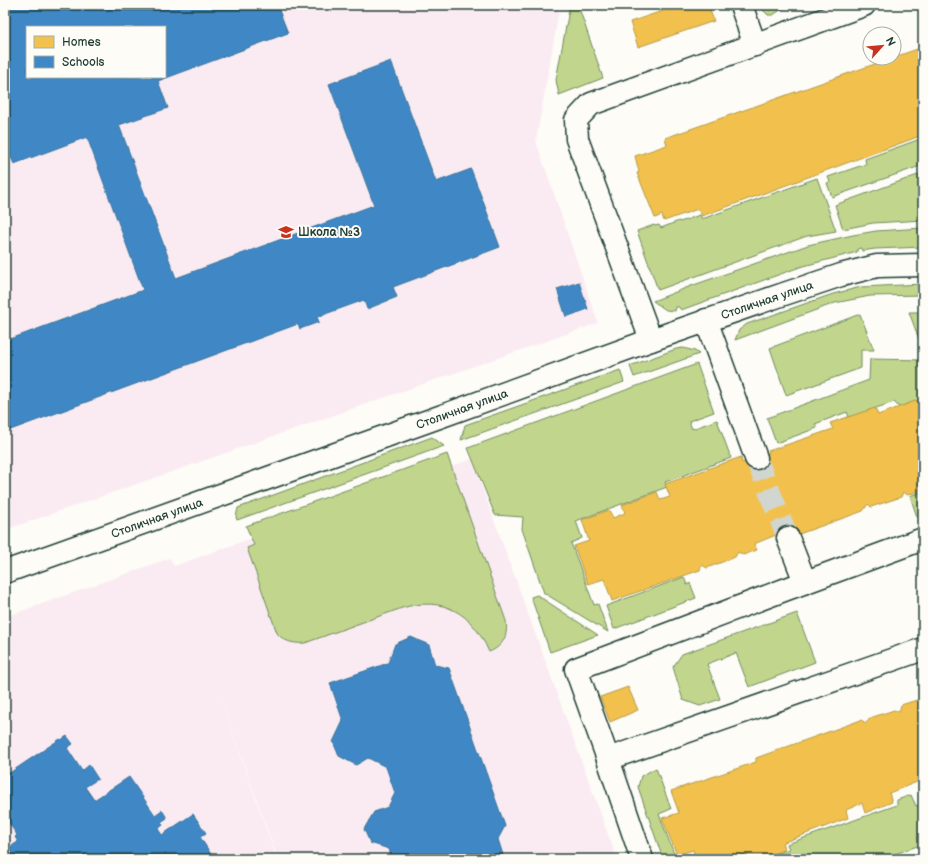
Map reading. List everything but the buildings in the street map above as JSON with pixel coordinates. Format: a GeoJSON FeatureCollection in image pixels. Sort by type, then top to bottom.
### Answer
{"type":"FeatureCollection","features":[{"type":"Feature","properties":{"kind":"street"},"geometry":{"type":"LineString","coordinates":[[741,5],[755,45]]}},
{"type":"Feature","properties":{"kind":"street"},"geometry":{"type":"LineString","coordinates":[[651,340],[577,139],[576,120],[591,104],[864,5]]}},
{"type":"Feature","properties":{"kind":"street","name":"Столичная улица"},"geometry":{"type":"LineString","coordinates":[[5,572],[706,320],[848,273],[877,266],[923,265]]}},
{"type":"Feature","properties":{"kind":"street"},"geometry":{"type":"LineString","coordinates":[[706,320],[756,458]]}},
{"type":"Feature","properties":{"kind":"street"},"geometry":{"type":"LineString","coordinates":[[788,538],[804,582]]}},
{"type":"Feature","properties":{"kind":"street"},"geometry":{"type":"LineString","coordinates":[[642,859],[576,670],[804,582],[923,539]]}},
{"type":"Feature","properties":{"kind":"street"},"geometry":{"type":"LineString","coordinates":[[608,758],[923,649]]}},
{"type":"Feature","properties":{"kind":"shaded area","name":"Школа №3"},"geometry":{"type":"Polygon","coordinates":[[[5,5],[560,5],[536,141],[598,323],[5,530],[5,5]]]}},
{"type":"Feature","properties":{"kind":"shaded area"},"geometry":{"type":"Polygon","coordinates":[[[472,459],[617,859],[278,859],[215,683],[277,859],[5,859],[5,617],[170,558],[174,566],[472,459]]]}},
{"type":"Feature","properties":{"kind":"green space"},"geometry":{"type":"Polygon","coordinates":[[[570,5],[578,5],[603,78],[559,95],[556,80],[570,5]]]}},
{"type":"Feature","properties":{"kind":"green space"},"geometry":{"type":"Polygon","coordinates":[[[758,5],[788,5],[773,15],[768,15],[758,5]]]}},
{"type":"Feature","properties":{"kind":"green space"},"geometry":{"type":"Polygon","coordinates":[[[923,138],[923,165],[832,197],[827,183],[830,182],[828,177],[866,164],[865,159],[923,138]]]}},
{"type":"Feature","properties":{"kind":"green space"},"geometry":{"type":"Polygon","coordinates":[[[923,173],[923,220],[873,223],[843,229],[835,205],[923,173]]]}},
{"type":"Feature","properties":{"kind":"green space"},"geometry":{"type":"Polygon","coordinates":[[[817,178],[836,231],[807,236],[658,290],[637,231],[654,225],[659,225],[661,228],[700,215],[702,219],[817,178]]]}},
{"type":"Feature","properties":{"kind":"green space"},"geometry":{"type":"Polygon","coordinates":[[[923,228],[923,247],[862,251],[861,248],[857,249],[857,252],[800,267],[681,310],[679,307],[676,307],[675,311],[666,310],[653,301],[808,245],[876,231],[923,228]]]}},
{"type":"Feature","properties":{"kind":"green space"},"geometry":{"type":"Polygon","coordinates":[[[923,284],[923,295],[870,296],[835,303],[735,340],[739,330],[747,324],[833,294],[861,287],[923,284]]]}},
{"type":"Feature","properties":{"kind":"green space"},"geometry":{"type":"Polygon","coordinates":[[[909,312],[923,312],[923,350],[909,312]]]}},
{"type":"Feature","properties":{"kind":"green space"},"geometry":{"type":"Polygon","coordinates":[[[860,314],[874,350],[861,350],[861,368],[786,395],[770,348],[860,314]]]}},
{"type":"Feature","properties":{"kind":"green space"},"geometry":{"type":"Polygon","coordinates":[[[683,348],[695,351],[699,354],[634,377],[630,366],[676,349],[683,348]]]}},
{"type":"Feature","properties":{"kind":"green space"},"geometry":{"type":"Polygon","coordinates":[[[870,359],[923,360],[923,399],[899,407],[894,402],[849,417],[847,412],[815,424],[817,428],[776,443],[767,418],[869,380],[870,359]]]}},
{"type":"Feature","properties":{"kind":"green space"},"geometry":{"type":"Polygon","coordinates":[[[697,364],[714,412],[689,421],[692,429],[717,420],[731,458],[665,482],[667,487],[576,521],[582,538],[571,543],[594,605],[598,604],[608,632],[544,593],[522,529],[523,517],[495,515],[468,448],[697,364]]]}},
{"type":"Feature","properties":{"kind":"green space"},"geometry":{"type":"Polygon","coordinates":[[[620,370],[624,382],[461,440],[465,425],[620,370]]]}},
{"type":"Feature","properties":{"kind":"green space"},"geometry":{"type":"Polygon","coordinates":[[[432,437],[444,446],[237,520],[236,517],[238,508],[432,437]]]}},
{"type":"Feature","properties":{"kind":"green space"},"geometry":{"type":"Polygon","coordinates":[[[447,454],[506,621],[504,640],[498,647],[489,652],[482,638],[465,617],[454,610],[443,606],[430,604],[402,608],[305,643],[290,642],[280,636],[277,633],[247,548],[254,545],[246,526],[447,454]]]}},
{"type":"Feature","properties":{"kind":"green space"},"geometry":{"type":"Polygon","coordinates":[[[923,491],[923,515],[917,517],[910,496],[923,491]]]}},
{"type":"Feature","properties":{"kind":"green space"},"geometry":{"type":"Polygon","coordinates":[[[684,577],[687,585],[690,583],[696,598],[614,629],[606,606],[684,577]]]}},
{"type":"Feature","properties":{"kind":"green space"},"geometry":{"type":"Polygon","coordinates":[[[537,595],[598,635],[550,652],[531,597],[537,595]]]}},
{"type":"Feature","properties":{"kind":"green space"},"geometry":{"type":"Polygon","coordinates":[[[797,613],[815,662],[749,687],[736,653],[707,664],[720,699],[700,706],[683,700],[673,667],[682,654],[797,613]]]}},
{"type":"Feature","properties":{"kind":"green space"},"geometry":{"type":"Polygon","coordinates":[[[656,768],[671,809],[659,814],[676,859],[663,859],[638,787],[641,776],[656,768]]]}},
{"type":"Feature","properties":{"kind":"green space"},"geometry":{"type":"Polygon","coordinates":[[[911,795],[916,806],[923,804],[923,844],[881,859],[762,859],[789,849],[787,844],[897,805],[897,800],[911,795]]]}},
{"type":"Feature","properties":{"kind":"tunnel"},"geometry":{"type":"LineString","coordinates":[[756,458],[788,538]]}},
{"type":"Feature","properties":{"kind":"place","name":"Школа №3"},"geometry":{"type":"Point","coordinates":[286,232]}}]}
